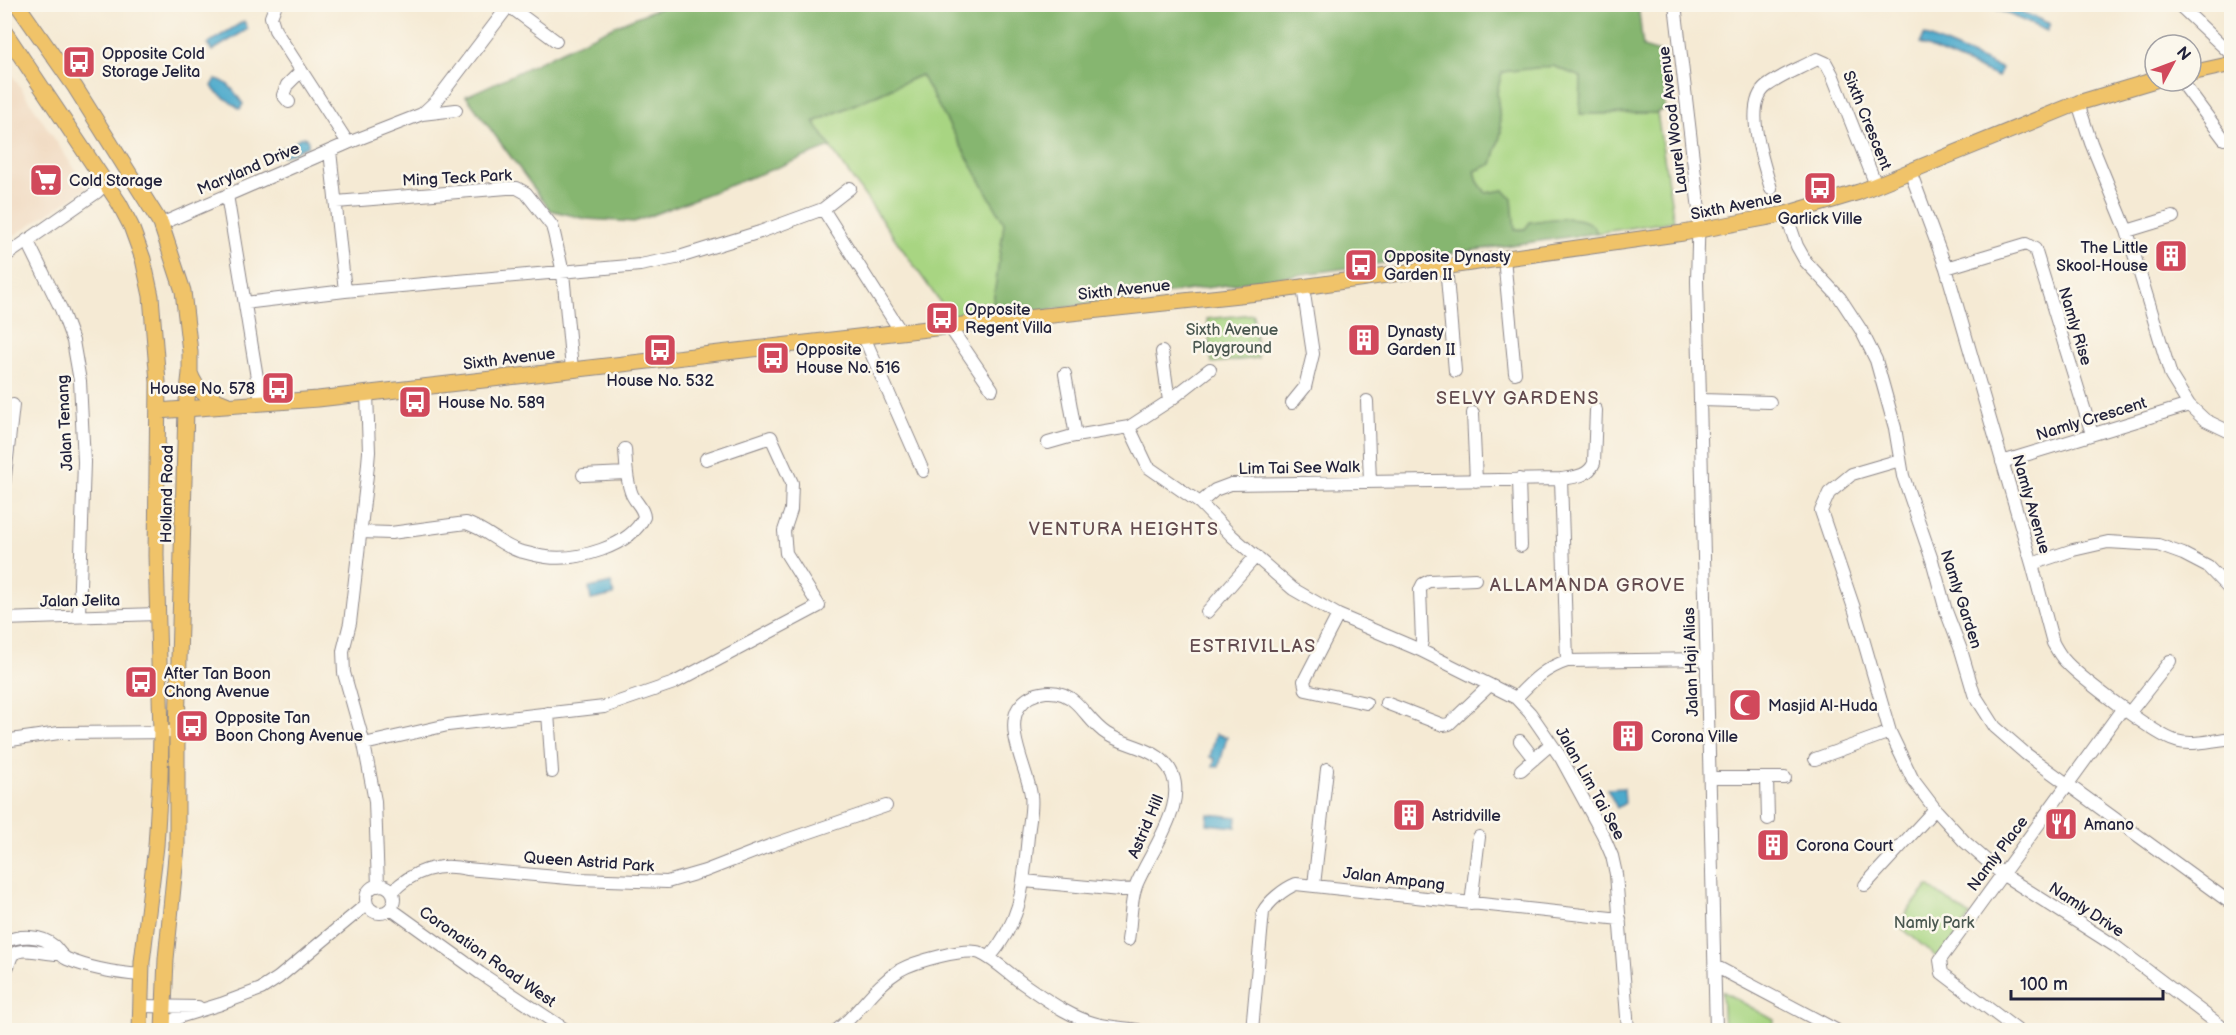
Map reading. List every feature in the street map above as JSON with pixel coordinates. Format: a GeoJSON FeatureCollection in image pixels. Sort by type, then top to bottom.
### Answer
{"type":"FeatureCollection","features":[{"type":"Feature","properties":{"kind":"main road","name":"Holland Road"},"geometry":{"type":"LineString","coordinates":[[16,4],[58,63],[161,224],[183,291],[190,373],[186,409],[177,732],[177,846],[163,1028]]}},
{"type":"Feature","properties":{"kind":"main road","name":"Holland Road"},"geometry":{"type":"LineString","coordinates":[[4,31],[106,183],[131,226],[146,269],[152,296],[158,411],[157,614],[161,733],[156,846],[141,975],[140,1030]]}},
{"type":"Feature","properties":{"kind":"main road"},"geometry":{"type":"LineString","coordinates":[[2203,70],[2232,64]]}},
{"type":"Feature","properties":{"kind":"main road","name":"Sixth Avenue"},"geometry":{"type":"LineString","coordinates":[[158,411],[367,393],[1303,287],[1698,231],[1786,214],[1876,185],[2078,103],[2143,84]]}},
{"type":"Feature","properties":{"kind":"main road"},"geometry":{"type":"LineString","coordinates":[[104,134],[111,164],[106,183]]}},
{"type":"Feature","properties":{"kind":"main road"},"geometry":{"type":"LineString","coordinates":[[190,373],[194,384],[206,396],[233,406]]}},
{"type":"Feature","properties":{"kind":"street"},"geometry":{"type":"LineString","coordinates":[[276,4],[272,12],[272,23],[348,143]]}},
{"type":"Feature","properties":{"kind":"street","name":"Laurel Wood Avenue"},"geometry":{"type":"LineString","coordinates":[[1675,4],[1699,210],[1698,231]]}},
{"type":"Feature","properties":{"kind":"street"},"geometry":{"type":"LineString","coordinates":[[2178,4],[2232,55]]}},
{"type":"Feature","properties":{"kind":"street"},"geometry":{"type":"LineString","coordinates":[[422,114],[437,100],[510,5],[556,41]]}},
{"type":"Feature","properties":{"kind":"street","name":"Sixth Crescent"},"geometry":{"type":"LineString","coordinates":[[1771,189],[1757,136],[1757,99],[1765,87],[1817,59],[1826,63],[1832,74],[1876,185]]}},
{"type":"Feature","properties":{"kind":"street"},"geometry":{"type":"LineString","coordinates":[[289,102],[283,95],[286,85],[302,71]]}},
{"type":"Feature","properties":{"kind":"street"},"geometry":{"type":"LineString","coordinates":[[2190,93],[2224,139]]}},
{"type":"Feature","properties":{"kind":"street"},"geometry":{"type":"LineString","coordinates":[[2078,103],[2091,143],[2127,231],[2171,376],[2189,405],[2205,420],[2232,433]]}},
{"type":"Feature","properties":{"kind":"street","name":"Maryland Drive"},"geometry":{"type":"LineString","coordinates":[[161,224],[348,143],[422,114],[456,110]]}},
{"type":"Feature","properties":{"kind":"street"},"geometry":{"type":"LineString","coordinates":[[330,151],[345,291]]}},
{"type":"Feature","properties":{"kind":"street","name":"Namly Avenue"},"geometry":{"type":"LineString","coordinates":[[1910,171],[1946,268],[2058,654],[2159,733],[2176,741],[2191,742],[2232,738]]}},
{"type":"Feature","properties":{"kind":"street"},"geometry":{"type":"LineString","coordinates":[[4,257],[98,192],[106,183]]}},
{"type":"Feature","properties":{"kind":"street","name":"Ming Teck Park"},"geometry":{"type":"LineString","coordinates":[[336,202],[518,188],[531,198],[552,226],[563,273],[572,369]]}},
{"type":"Feature","properties":{"kind":"street"},"geometry":{"type":"LineString","coordinates":[[245,303],[345,291],[563,273],[639,265],[676,258],[760,232],[823,208],[850,188]]}},
{"type":"Feature","properties":{"kind":"street"},"geometry":{"type":"LineString","coordinates":[[227,195],[261,402]]}},
{"type":"Feature","properties":{"kind":"street"},"geometry":{"type":"LineString","coordinates":[[823,208],[901,332]]}},
{"type":"Feature","properties":{"kind":"street","name":"Namly Garden"},"geometry":{"type":"LineString","coordinates":[[1786,214],[1797,246],[1806,262],[1840,298],[1861,330],[1876,360],[1887,394],[1903,476],[1932,560],[1946,611],[1974,694],[1995,727],[2026,754],[2232,904]]}},
{"type":"Feature","properties":{"kind":"street"},"geometry":{"type":"LineString","coordinates":[[2127,231],[2173,217]]}},
{"type":"Feature","properties":{"kind":"street","name":"Jalan Haji Alias"},"geometry":{"type":"LineString","coordinates":[[1698,231],[1697,281],[1716,1030]]}},
{"type":"Feature","properties":{"kind":"street","name":"Jalan Tenang"},"geometry":{"type":"LineString","coordinates":[[27,240],[62,309],[73,341],[80,381],[84,462],[79,615]]}},
{"type":"Feature","properties":{"kind":"street","name":"Namly Rise"},"geometry":{"type":"LineString","coordinates":[[1946,268],[2026,244],[2035,249],[2092,434]]}},
{"type":"Feature","properties":{"kind":"street"},"geometry":{"type":"LineString","coordinates":[[1504,258],[1515,373]]}},
{"type":"Feature","properties":{"kind":"street"},"geometry":{"type":"LineString","coordinates":[[1446,266],[1455,370]]}},
{"type":"Feature","properties":{"kind":"street"},"geometry":{"type":"LineString","coordinates":[[1292,403],[1305,387],[1313,354],[1303,287]]}},
{"type":"Feature","properties":{"kind":"street"},"geometry":{"type":"LineString","coordinates":[[949,326],[992,389]]}},
{"type":"Feature","properties":{"kind":"street"},"geometry":{"type":"LineString","coordinates":[[864,337],[923,471]]}},
{"type":"Feature","properties":{"kind":"street"},"geometry":{"type":"LineString","coordinates":[[1162,352],[1169,401]]}},
{"type":"Feature","properties":{"kind":"street"},"geometry":{"type":"LineString","coordinates":[[1048,443],[1129,427],[1169,401],[1210,369]]}},
{"type":"Feature","properties":{"kind":"street"},"geometry":{"type":"LineString","coordinates":[[1065,374],[1076,436]]}},
{"type":"Feature","properties":{"kind":"street"},"geometry":{"type":"LineString","coordinates":[[367,393],[369,452],[350,623],[343,651],[345,673],[364,744],[375,801],[378,886]]}},
{"type":"Feature","properties":{"kind":"street"},"geometry":{"type":"LineString","coordinates":[[1701,400],[1770,402]]}},
{"type":"Feature","properties":{"kind":"street","name":"Lim Tai See Walk"},"geometry":{"type":"LineString","coordinates":[[1367,401],[1370,482]]}},
{"type":"Feature","properties":{"kind":"street"},"geometry":{"type":"LineString","coordinates":[[4,485],[13,405]]}},
{"type":"Feature","properties":{"kind":"street","name":"Namly Crescent"},"geometry":{"type":"LineString","coordinates":[[2002,462],[2189,405]]}},
{"type":"Feature","properties":{"kind":"street","name":"Lim Tai See Walk"},"geometry":{"type":"LineString","coordinates":[[1200,503],[1215,490],[1232,484],[1561,479],[1580,476],[1592,469],[1594,463],[1596,410]]}},
{"type":"Feature","properties":{"kind":"street"},"geometry":{"type":"LineString","coordinates":[[1473,413],[1476,480]]}},
{"type":"Feature","properties":{"kind":"street","name":"Jalan Lim Tai See"},"geometry":{"type":"LineString","coordinates":[[1129,427],[1148,467],[1200,503],[1293,589],[1338,615],[1420,650],[1490,684],[1516,698],[1530,713],[1551,744],[1612,856],[1616,874],[1628,1030]]}},
{"type":"Feature","properties":{"kind":"street"},"geometry":{"type":"LineString","coordinates":[[364,744],[448,724],[604,707],[674,683],[819,606],[786,553],[784,531],[791,510],[792,483],[771,437],[706,459]]}},
{"type":"Feature","properties":{"kind":"street"},"geometry":{"type":"LineString","coordinates":[[360,532],[392,533],[466,523],[475,525],[517,550],[547,558],[609,548],[633,532],[644,517],[640,505],[631,494],[626,473],[625,449]]}},
{"type":"Feature","properties":{"kind":"street","name":"Namly Drive"},"geometry":{"type":"LineString","coordinates":[[1900,460],[1852,474],[1829,493],[1821,512],[1855,610],[1890,732],[1913,780],[1964,841],[2002,874],[2115,946],[2226,1030]]}},
{"type":"Feature","properties":{"kind":"street"},"geometry":{"type":"LineString","coordinates":[[582,475],[626,473]]}},
{"type":"Feature","properties":{"kind":"street"},"geometry":{"type":"LineString","coordinates":[[1519,479],[1521,546]]}},
{"type":"Feature","properties":{"kind":"street"},"geometry":{"type":"LineString","coordinates":[[1561,479],[1568,661]]}},
{"type":"Feature","properties":{"kind":"street"},"geometry":{"type":"LineString","coordinates":[[2032,564],[2073,550],[2108,542],[2158,544],[2208,567],[2232,592]]}},
{"type":"Feature","properties":{"kind":"street"},"geometry":{"type":"LineString","coordinates":[[1207,612],[1256,556]]}},
{"type":"Feature","properties":{"kind":"street"},"geometry":{"type":"LineString","coordinates":[[1420,650],[1422,641],[1420,590],[1424,584],[1429,581],[1475,579]]}},
{"type":"Feature","properties":{"kind":"street","name":"Jalan Jelita"},"geometry":{"type":"LineString","coordinates":[[4,619],[157,614]]}},
{"type":"Feature","properties":{"kind":"street"},"geometry":{"type":"LineString","coordinates":[[1338,615],[1304,681],[1304,686],[1306,690],[1366,703]]}},
{"type":"Feature","properties":{"kind":"street"},"geometry":{"type":"LineString","coordinates":[[1516,698],[1540,674],[1555,665],[1568,661],[1706,659]]}},
{"type":"Feature","properties":{"kind":"street","name":"Namly Place"},"geometry":{"type":"LineString","coordinates":[[2017,1030],[1942,973],[1940,960],[2067,784],[2170,661]]}},
{"type":"Feature","properties":{"kind":"street"},"geometry":{"type":"LineString","coordinates":[[1386,703],[1443,725],[1453,721],[1490,684]]}},
{"type":"Feature","properties":{"kind":"street","name":"Astrid Hill"},"geometry":{"type":"LineString","coordinates":[[989,958],[1013,924],[1018,912],[1031,794],[1015,733],[1015,715],[1021,704],[1038,693],[1056,692],[1067,696],[1076,702],[1100,729],[1161,760],[1173,775],[1176,787],[1174,807],[1135,889]]}},
{"type":"Feature","properties":{"kind":"street"},"geometry":{"type":"LineString","coordinates":[[548,713],[552,772]]}},
{"type":"Feature","properties":{"kind":"street"},"geometry":{"type":"LineString","coordinates":[[4,741],[59,733],[177,732]]}},
{"type":"Feature","properties":{"kind":"street"},"geometry":{"type":"LineString","coordinates":[[1815,759],[1890,732]]}},
{"type":"Feature","properties":{"kind":"street"},"geometry":{"type":"LineString","coordinates":[[1520,741],[1534,759]]}},
{"type":"Feature","properties":{"kind":"street"},"geometry":{"type":"LineString","coordinates":[[1521,770],[1551,744]]}},
{"type":"Feature","properties":{"kind":"street"},"geometry":{"type":"LineString","coordinates":[[1314,885],[1327,769]]}},
{"type":"Feature","properties":{"kind":"street"},"geometry":{"type":"LineString","coordinates":[[1710,778],[1785,778]]}},
{"type":"Feature","properties":{"kind":"street"},"geometry":{"type":"LineString","coordinates":[[1767,778],[1768,819]]}},
{"type":"Feature","properties":{"kind":"street","name":"Queen Astrid Park"},"geometry":{"type":"LineString","coordinates":[[392,892],[421,870],[453,865],[467,869],[579,879],[667,882],[705,871],[769,846],[886,806]]}},
{"type":"Feature","properties":{"kind":"street"},"geometry":{"type":"LineString","coordinates":[[1865,885],[1935,809]]}},
{"type":"Feature","properties":{"kind":"street"},"geometry":{"type":"LineString","coordinates":[[1471,904],[1479,837]]}},
{"type":"Feature","properties":{"kind":"street"},"geometry":{"type":"LineString","coordinates":[[1023,881],[1120,890],[1135,889],[1128,940]]}},
{"type":"Feature","properties":{"kind":"street","name":"Jalan Ampang"},"geometry":{"type":"LineString","coordinates":[[1252,1030],[1263,912],[1267,905],[1296,884],[1620,919]]}},
{"type":"Feature","properties":{"kind":"street"},"geometry":{"type":"LineString","coordinates":[[163,1028],[206,1008],[261,989],[278,978],[367,904],[369,891],[378,886],[387,887],[392,892],[394,901],[391,909],[384,913],[376,913],[367,904]]}},
{"type":"Feature","properties":{"kind":"street","name":"Coronation Road West"},"geometry":{"type":"LineString","coordinates":[[391,909],[480,973],[566,1030]]}},
{"type":"Feature","properties":{"kind":"street"},"geometry":{"type":"LineString","coordinates":[[4,942],[27,937],[45,940],[65,958],[111,973],[141,975]]}},
{"type":"Feature","properties":{"kind":"street"},"geometry":{"type":"LineString","coordinates":[[8,966],[12,955],[21,950],[60,954]]}},
{"type":"Feature","properties":{"kind":"street"},"geometry":{"type":"LineString","coordinates":[[837,1030],[879,985],[900,970],[936,958],[969,951],[978,952],[989,958],[1059,1007],[1096,1023],[1138,1030]]}},
{"type":"Feature","properties":{"kind":"street"},"geometry":{"type":"LineString","coordinates":[[1715,966],[1836,1030]]}},
{"type":"Feature","properties":{"kind":"street"},"geometry":{"type":"LineString","coordinates":[[141,1006],[206,1008]]}},
{"type":"Feature","properties":{"kind":"shaded area"},"geometry":{"type":"Polygon","coordinates":[[[5,64],[87,188],[12,237],[4,224],[5,64]]]}},
{"type":"Feature","properties":{"kind":"green space"},"geometry":{"type":"Polygon","coordinates":[[[1638,4],[1643,47],[1660,52],[1664,66],[1665,109],[1657,113],[1580,114],[1581,77],[1553,66],[1502,72],[1497,92],[1501,133],[1492,164],[1475,171],[1478,182],[1486,193],[1504,190],[1512,199],[1515,230],[1525,229],[1530,222],[1571,218],[1586,221],[1597,233],[991,318],[1004,223],[921,75],[814,122],[831,147],[634,222],[586,219],[550,210],[466,96],[616,25],[668,5],[1638,4]]]}},
{"type":"Feature","properties":{"kind":"green space"},"geometry":{"type":"Polygon","coordinates":[[[1553,66],[1581,77],[1581,114],[1657,113],[1674,221],[1597,233],[1592,225],[1581,221],[1515,230],[1504,190],[1486,193],[1478,182],[1475,171],[1492,164],[1501,133],[1497,92],[1502,71],[1553,66]]]}},
{"type":"Feature","properties":{"kind":"green space"},"geometry":{"type":"Polygon","coordinates":[[[921,75],[1005,223],[991,318],[954,322],[813,123],[921,75]]]}},
{"type":"Feature","properties":{"kind":"green space","name":"Sixth Avenue Playground"},"geometry":{"type":"Polygon","coordinates":[[[1253,314],[1258,358],[1212,363],[1207,319],[1253,314]]]}},
{"type":"Feature","properties":{"kind":"green space","name":"Namly Park"},"geometry":{"type":"Polygon","coordinates":[[[1928,886],[1970,916],[1940,960],[1897,924],[1928,886]]]}},
{"type":"Feature","properties":{"kind":"green space"},"geometry":{"type":"Polygon","coordinates":[[[1722,991],[1774,1020],[1770,1030],[1724,1030],[1722,991]]]}},
{"type":"Feature","properties":{"kind":"water"},"geometry":{"type":"Polygon","coordinates":[[[1987,5],[2006,5],[2050,24],[2047,31],[1987,5]]]}},
{"type":"Feature","properties":{"kind":"water"},"geometry":{"type":"Polygon","coordinates":[[[244,21],[248,29],[212,51],[207,44],[244,21]]]}},
{"type":"Feature","properties":{"kind":"water"},"geometry":{"type":"Polygon","coordinates":[[[1924,35],[2001,68],[1998,77],[1920,44],[1924,35]]]}},
{"type":"Feature","properties":{"kind":"water"},"geometry":{"type":"Polygon","coordinates":[[[216,79],[229,85],[235,92],[243,104],[240,109],[215,91],[212,86],[216,79]]]}},
{"type":"Feature","properties":{"kind":"water"},"geometry":{"type":"Polygon","coordinates":[[[305,137],[308,140],[308,146],[284,156],[281,154],[281,148],[292,145],[299,138],[305,137]]]}},
{"type":"Feature","properties":{"kind":"water"},"geometry":{"type":"Polygon","coordinates":[[[611,583],[614,595],[591,600],[589,588],[611,583]]]}},
{"type":"Feature","properties":{"kind":"water"},"geometry":{"type":"Polygon","coordinates":[[[1216,734],[1227,737],[1219,767],[1213,766],[1215,759],[1210,757],[1216,734]]]}},
{"type":"Feature","properties":{"kind":"water"},"geometry":{"type":"Polygon","coordinates":[[[1624,788],[1625,803],[1617,808],[1607,789],[1624,788]]]}},
{"type":"Feature","properties":{"kind":"water"},"geometry":{"type":"Polygon","coordinates":[[[1208,814],[1237,817],[1236,827],[1207,824],[1208,814]]]}},
{"type":"Feature","properties":{"kind":"place","name":"Opposite Cold Storage Jelita"},"geometry":{"type":"Point","coordinates":[79,62]}},
{"type":"Feature","properties":{"kind":"place","name":"Cold Storage"},"geometry":{"type":"Point","coordinates":[46,180]}},
{"type":"Feature","properties":{"kind":"place","name":"Garlick Ville"},"geometry":{"type":"Point","coordinates":[1820,188]}},
{"type":"Feature","properties":{"kind":"place","name":"The Little Skool-House"},"geometry":{"type":"Point","coordinates":[2171,256]}},
{"type":"Feature","properties":{"kind":"place","name":"Opposite Dynasty Garden II"},"geometry":{"type":"Point","coordinates":[1361,265]}},
{"type":"Feature","properties":{"kind":"place","name":"Opposite Regent Villa"},"geometry":{"type":"Point","coordinates":[942,318]}},
{"type":"Feature","properties":{"kind":"place","name":"Dynasty Garden II"},"geometry":{"type":"Point","coordinates":[1364,340]}},
{"type":"Feature","properties":{"kind":"place","name":"House No. 532"},"geometry":{"type":"Point","coordinates":[660,350]}},
{"type":"Feature","properties":{"kind":"place","name":"Opposite House No. 516"},"geometry":{"type":"Point","coordinates":[773,358]}},
{"type":"Feature","properties":{"kind":"place","name":"House No. 578"},"geometry":{"type":"Point","coordinates":[278,388]}},
{"type":"Feature","properties":{"kind":"place","name":"House No. 589"},"geometry":{"type":"Point","coordinates":[415,402]}},
{"type":"Feature","properties":{"kind":"place","name":"After Tan Boon Chong Avenue"},"geometry":{"type":"Point","coordinates":[141,682]}},
{"type":"Feature","properties":{"kind":"place","name":"Masjid Al-Huda"},"geometry":{"type":"Point","coordinates":[1745,705]}},
{"type":"Feature","properties":{"kind":"place","name":"Opposite Tan Boon Chong Avenue"},"geometry":{"type":"Point","coordinates":[192,726]}},
{"type":"Feature","properties":{"kind":"place","name":"Corona Ville"},"geometry":{"type":"Point","coordinates":[1628,736]}},
{"type":"Feature","properties":{"kind":"place","name":"Astridville"},"geometry":{"type":"Point","coordinates":[1409,815]}},
{"type":"Feature","properties":{"kind":"place","name":"Amano"},"geometry":{"type":"Point","coordinates":[2061,824]}},
{"type":"Feature","properties":{"kind":"place","name":"Corona Court"},"geometry":{"type":"Point","coordinates":[1773,845]}},
{"type":"Feature","properties":{"kind":"district","name":"SELVY GARDENS"},"geometry":{"type":"Point","coordinates":[1518,398]}},
{"type":"Feature","properties":{"kind":"district","name":"VENTURA HEIGHTS"},"geometry":{"type":"Point","coordinates":[1124,529]}},
{"type":"Feature","properties":{"kind":"district","name":"ALLAMANDA GROVE"},"geometry":{"type":"Point","coordinates":[1588,585]}},
{"type":"Feature","properties":{"kind":"district","name":"ESTRIVILLAS"},"geometry":{"type":"Point","coordinates":[1253,646]}}]}
